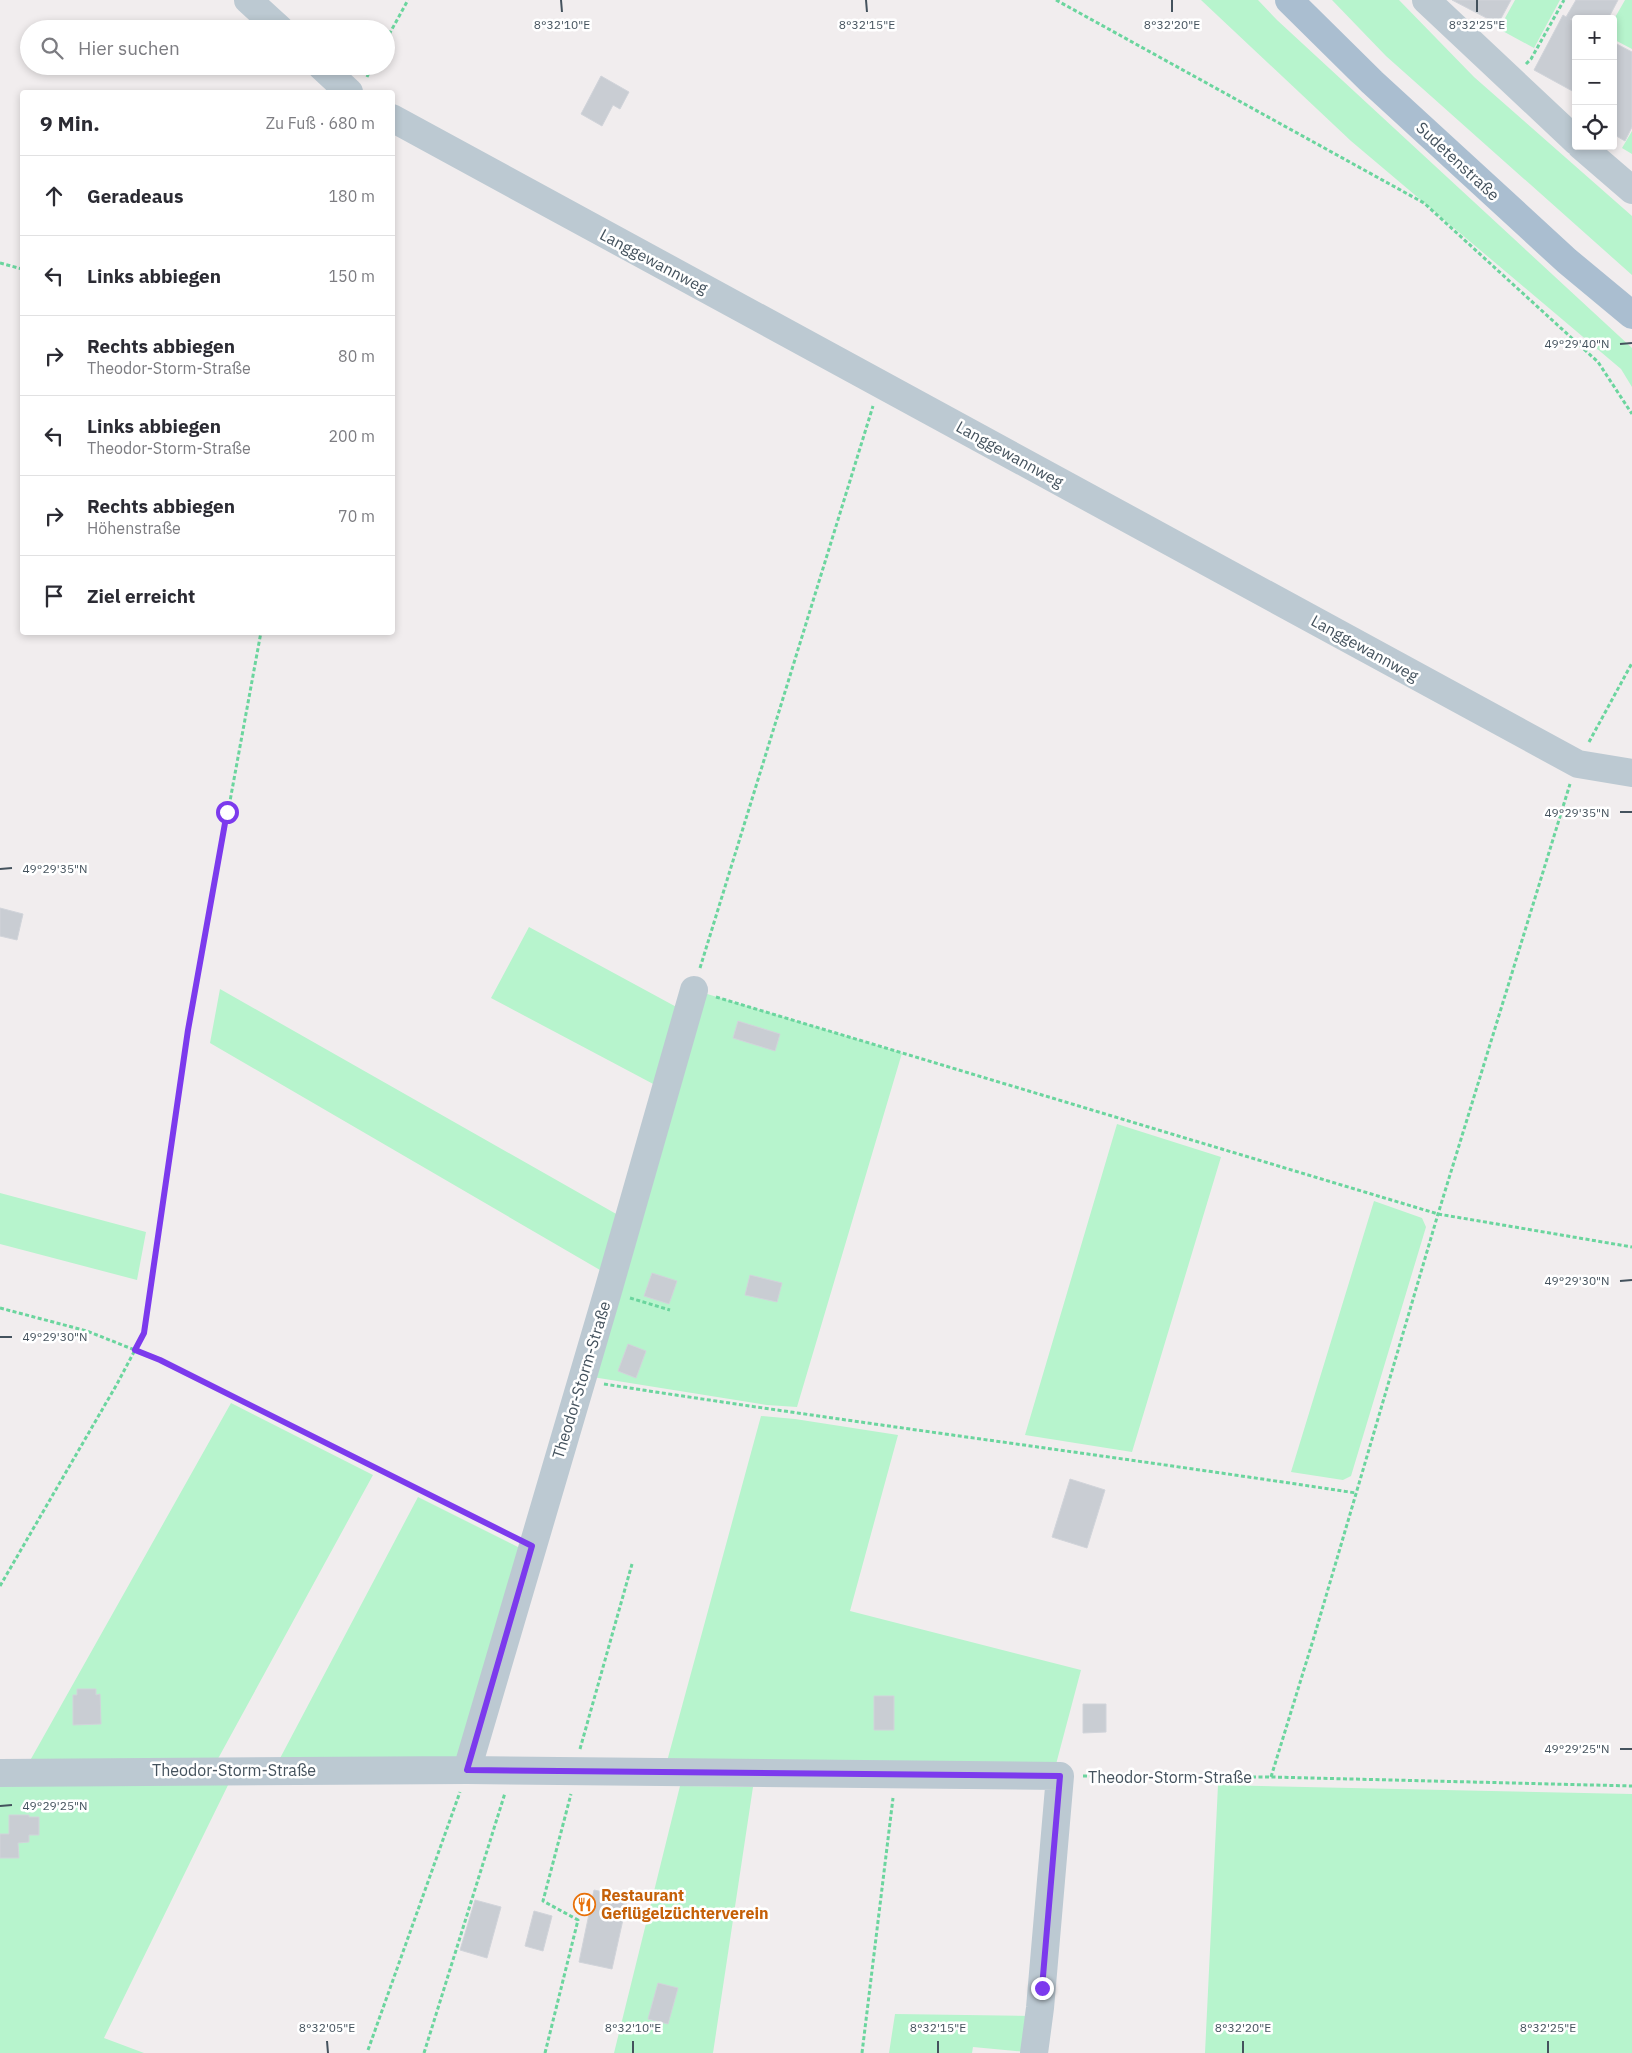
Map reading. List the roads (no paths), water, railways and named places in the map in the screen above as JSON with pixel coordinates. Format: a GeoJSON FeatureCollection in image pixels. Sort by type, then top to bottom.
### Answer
{"type":"FeatureCollection","features":[{"type":"Feature","properties":{"kind":"main road","name":"Sudetenstraße"},"geometry":{"type":"LineString","coordinates":[[1289,0],[1372,82],[1560,255],[1632,315]]}},
{"type":"Feature","properties":{"kind":"street"},"geometry":{"type":"LineString","coordinates":[[248,0],[270,20]]}},
{"type":"Feature","properties":{"kind":"street"},"geometry":{"type":"LineString","coordinates":[[1426,0],[1572,137]]}},
{"type":"Feature","properties":{"kind":"street"},"geometry":{"type":"LineString","coordinates":[[331,75],[347,90]]}},
{"type":"Feature","properties":{"kind":"street","name":"Langgewannweg"},"geometry":{"type":"LineString","coordinates":[[395,120],[1578,764],[1632,773]]}},
{"type":"Feature","properties":{"kind":"street"},"geometry":{"type":"LineString","coordinates":[[1586,150],[1632,190]]}},
{"type":"Feature","properties":{"kind":"street","name":"Theodor-Storm-Straße"},"geometry":{"type":"LineString","coordinates":[[467,1770],[608,1291],[694,990]]}},
{"type":"Feature","properties":{"kind":"street","name":"Theodor-Storm-Straße"},"geometry":{"type":"LineString","coordinates":[[0,1773],[467,1770],[1060,1776],[1040,2008],[1034,2053]]}},
{"type":"Feature","properties":{"kind":"place","name":"Restaurant Geflügelzüchterverein"},"geometry":{"type":"Point","coordinates":[585,1904]}}]}
